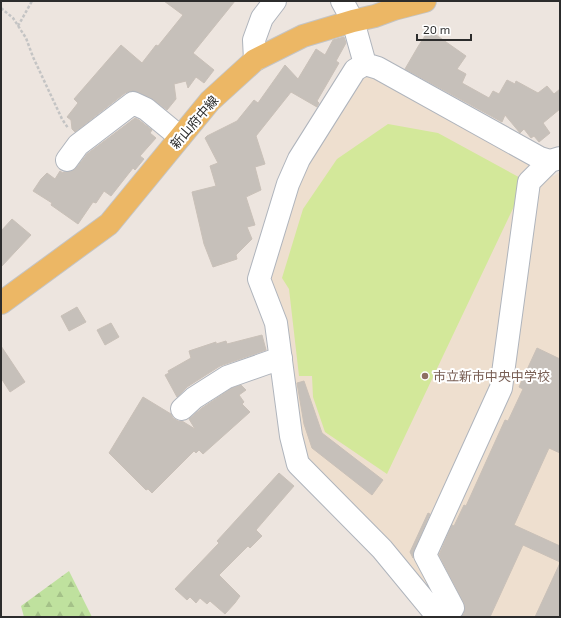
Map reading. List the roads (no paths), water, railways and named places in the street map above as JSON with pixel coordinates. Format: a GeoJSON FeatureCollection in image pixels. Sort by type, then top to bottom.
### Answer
{"type":"FeatureCollection","features":[{"type":"Feature","properties":{"kind":"main road","name":"新山府中線"},"geometry":{"type":"LineString","coordinates":[[1,303],[109,224],[210,101],[255,60],[303,36],[425,1]]}},
{"type":"Feature","properties":{"kind":"street"},"geometry":{"type":"LineString","coordinates":[[255,60],[254,40],[262,18],[275,1]]}},
{"type":"Feature","properties":{"kind":"street"},"geometry":{"type":"LineString","coordinates":[[342,1],[353,21],[365,64]]}},
{"type":"Feature","properties":{"kind":"street"},"geometry":{"type":"LineString","coordinates":[[365,64],[378,68],[540,158],[555,160],[529,182],[501,388],[425,555],[454,608],[437,617],[382,549],[298,464],[291,436],[276,323],[259,279],[288,184],[299,159],[355,70],[365,64]]}},
{"type":"Feature","properties":{"kind":"street"},"geometry":{"type":"LineString","coordinates":[[73,152],[133,104],[146,109],[180,137]]}},
{"type":"Feature","properties":{"kind":"street"},"geometry":{"type":"LineString","coordinates":[[182,409],[194,398],[227,377],[281,358]]}},
{"type":"Feature","properties":{"kind":"place","name":"市立新市中央中学校"},"geometry":{"type":"Point","coordinates":[425,376]}}]}
